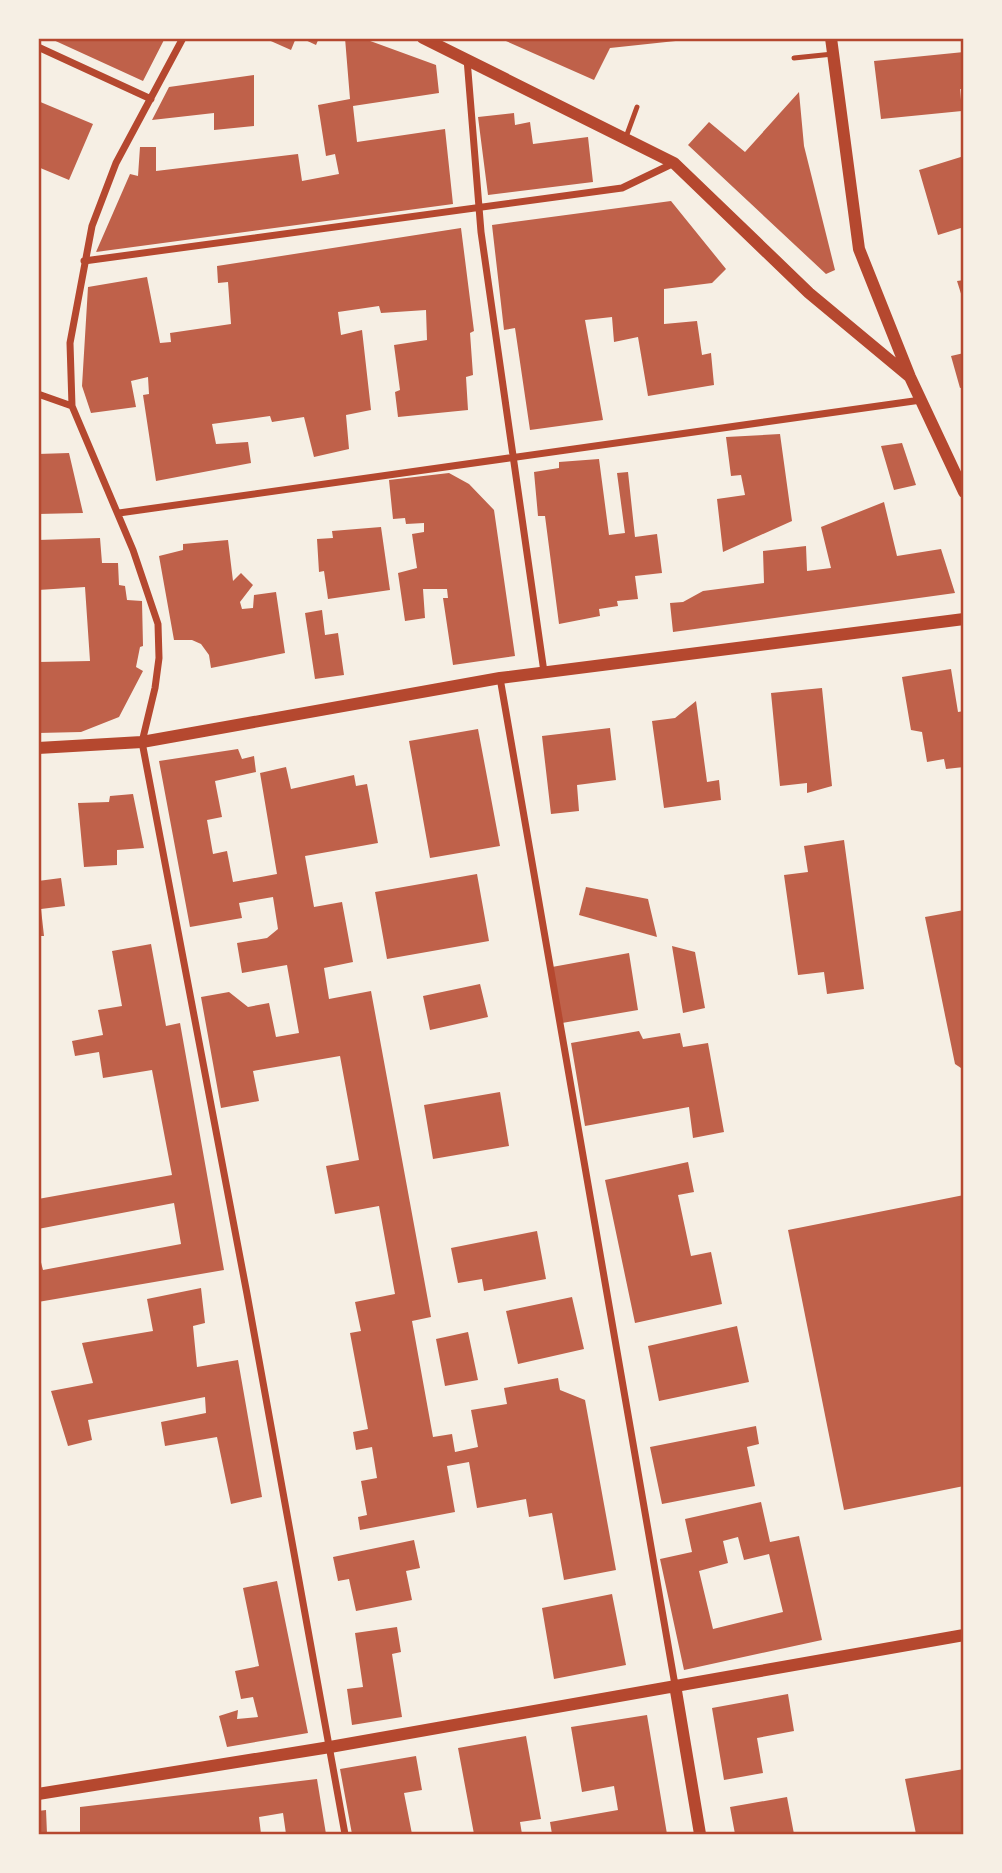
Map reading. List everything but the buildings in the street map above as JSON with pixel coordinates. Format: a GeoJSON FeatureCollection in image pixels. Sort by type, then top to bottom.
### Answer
{"type":"FeatureCollection","features":[{"type":"Feature","properties":{"kind":"street"},"geometry":{"type":"LineString","coordinates":[[183,38],[117,163],[92,226],[70,344],[72,406],[119,513],[158,624],[157,678],[142,743],[345,1835]]}},
{"type":"Feature","properties":{"kind":"street"},"geometry":{"type":"LineString","coordinates":[[423,38],[674,163],[809,293],[910,377]]}},
{"type":"Feature","properties":{"kind":"street"},"geometry":{"type":"LineString","coordinates":[[831,38],[859,249],[910,377],[964,492]]}},
{"type":"Feature","properties":{"kind":"street"},"geometry":{"type":"LineString","coordinates":[[38,47],[151,99]]}},
{"type":"Feature","properties":{"kind":"street"},"geometry":{"type":"LineString","coordinates":[[467,59],[479,209],[544,673]]}},
{"type":"Feature","properties":{"kind":"street"},"geometry":{"type":"LineString","coordinates":[[85,261],[622,188],[674,163]]}},
{"type":"Feature","properties":{"kind":"street"},"geometry":{"type":"LineString","coordinates":[[38,394],[72,406]]}},
{"type":"Feature","properties":{"kind":"street"},"geometry":{"type":"LineString","coordinates":[[119,513],[921,400]]}},
{"type":"Feature","properties":{"kind":"street"},"geometry":{"type":"LineString","coordinates":[[38,748],[142,743],[500,678],[964,619]]}},
{"type":"Feature","properties":{"kind":"street"},"geometry":{"type":"LineString","coordinates":[[500,678],[700,1835]]}},
{"type":"Feature","properties":{"kind":"street"},"geometry":{"type":"LineString","coordinates":[[38,1794],[330,1747],[964,1635]]}},
{"type":"Feature","properties":{"kind":"lane"},"geometry":{"type":"LineString","coordinates":[[794,58],[833,54]]}},
{"type":"Feature","properties":{"kind":"lane"},"geometry":{"type":"LineString","coordinates":[[626,139],[637,107]]}}]}
